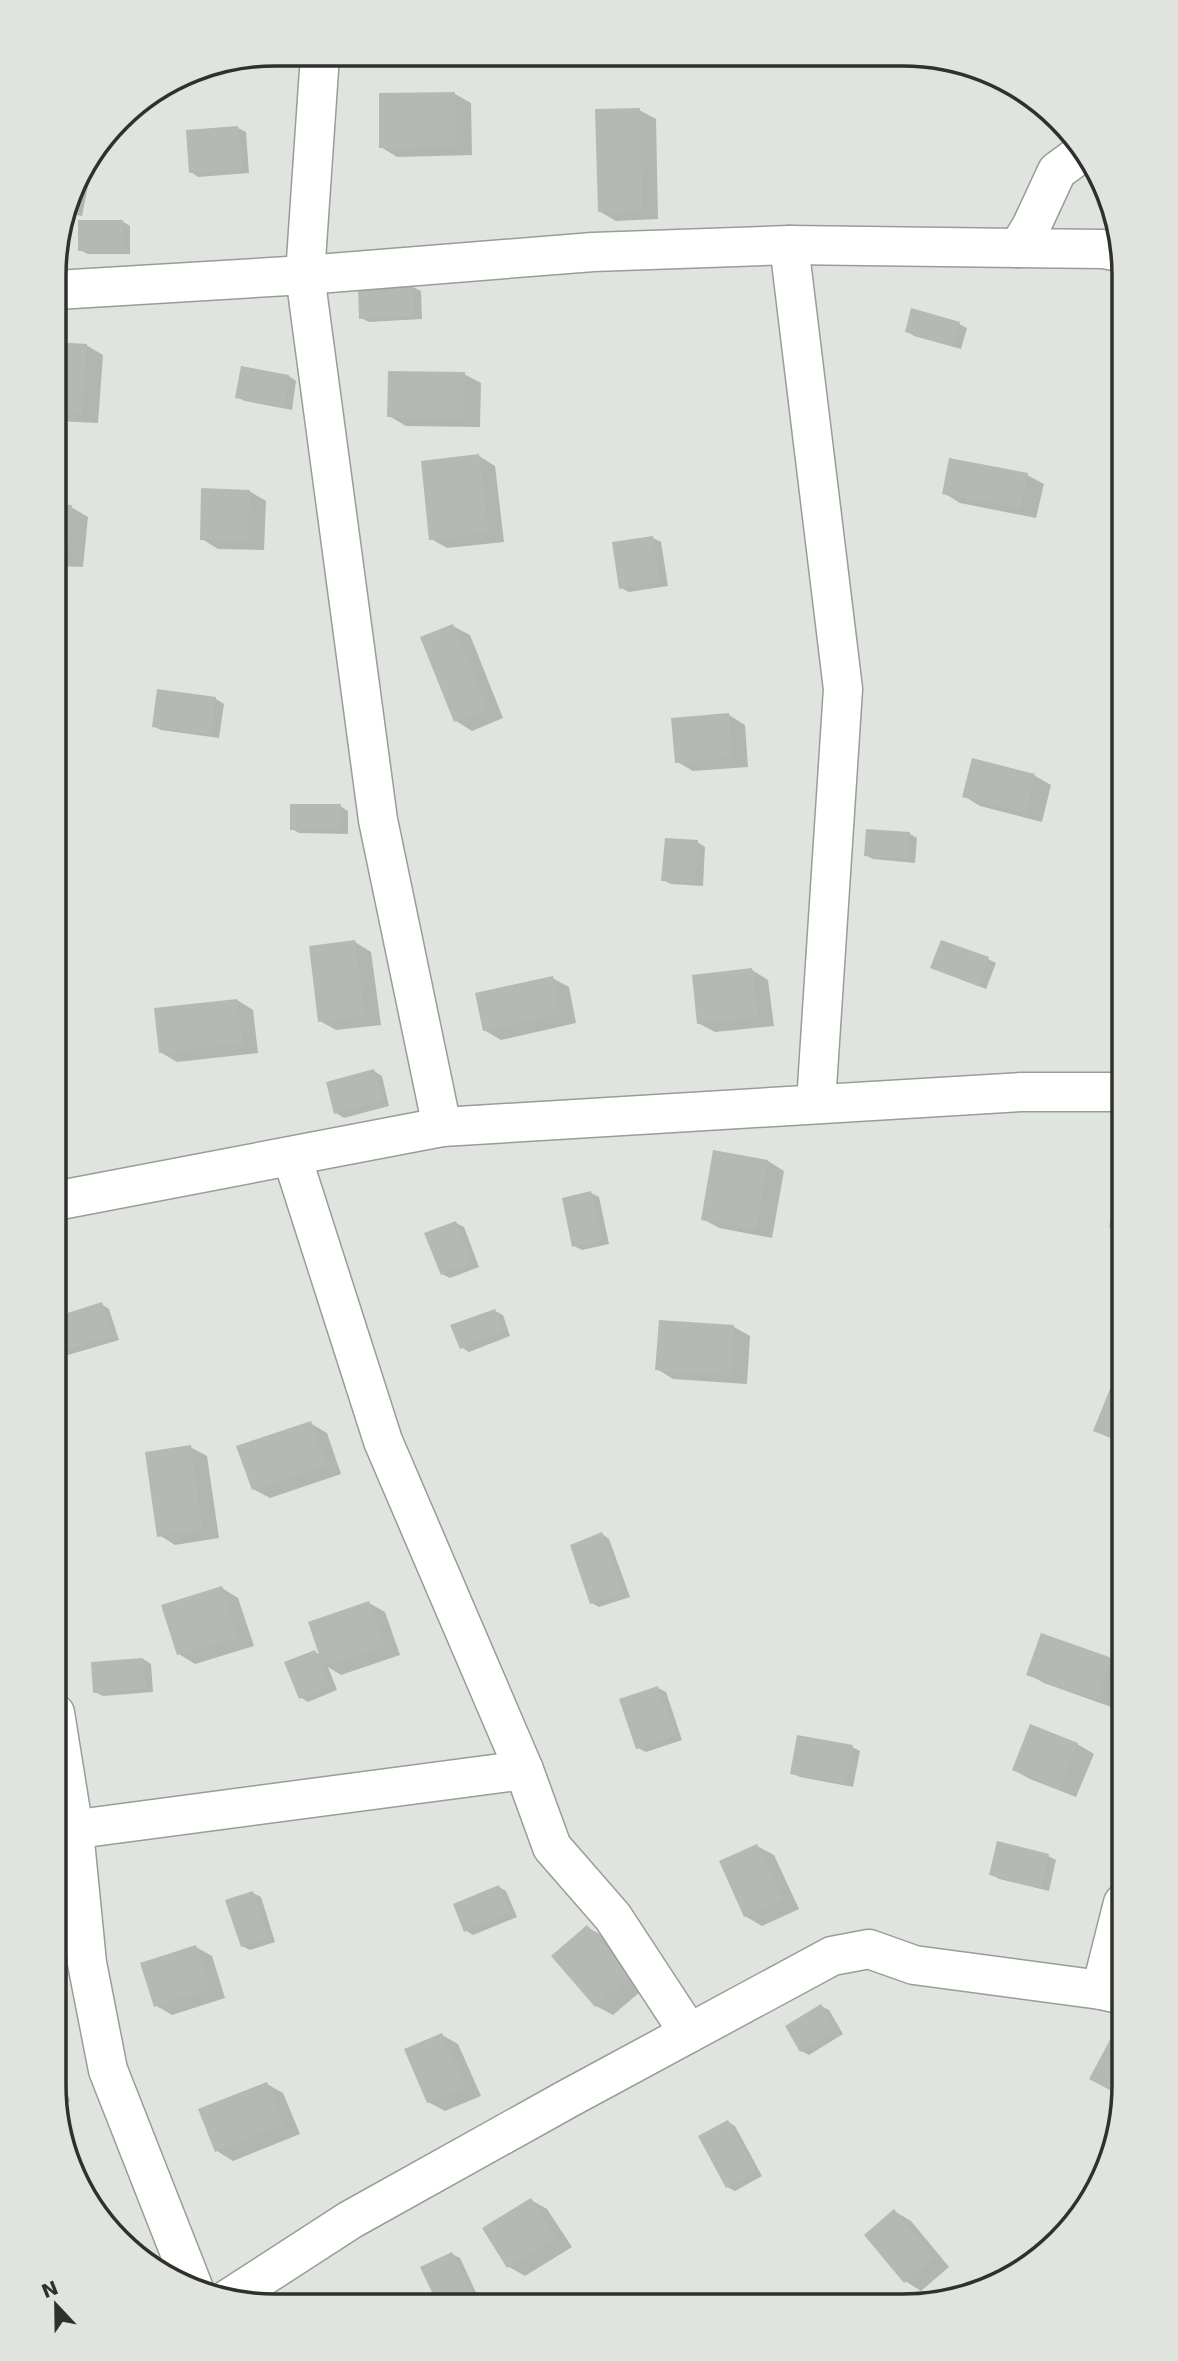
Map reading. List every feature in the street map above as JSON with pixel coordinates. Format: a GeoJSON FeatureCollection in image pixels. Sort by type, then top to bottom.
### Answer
{"type":"FeatureCollection","features":[{"type":"Feature","properties":{"kind":"street"},"geometry":{"type":"LineString","coordinates":[[319,67],[305,275],[377,820],[442,1127]]}},
{"type":"Feature","properties":{"kind":"street"},"geometry":{"type":"LineString","coordinates":[[1018,248],[1031,228],[1058,171],[1075,158]]}},
{"type":"Feature","properties":{"kind":"street"},"geometry":{"type":"LineString","coordinates":[[789,245],[843,689],[816,1103]]}},
{"type":"Feature","properties":{"kind":"street"},"geometry":{"type":"LineString","coordinates":[[67,289],[305,275],[593,252],[789,245],[1110,250]]}},
{"type":"Feature","properties":{"kind":"street"},"geometry":{"type":"LineString","coordinates":[[67,1199],[442,1127],[1021,1092],[1112,1092]]}},
{"type":"Feature","properties":{"kind":"street"},"geometry":{"type":"LineString","coordinates":[[292,1157],[383,1441],[524,1770],[552,1847],[612,1917],[689,2033]]}},
{"type":"Feature","properties":{"kind":"street"},"geometry":{"type":"LineString","coordinates":[[67,1831],[524,1770]]}},
{"type":"Feature","properties":{"kind":"street"},"geometry":{"type":"LineString","coordinates":[[67,1848],[108,2070],[189,2275]]}},
{"type":"Feature","properties":{"kind":"street"},"geometry":{"type":"LineString","coordinates":[[240,2291],[350,2220],[832,1956],[869,1949],[914,1965],[1111,1993]]}},
{"type":"Feature","properties":{"kind":"building"},"geometry":{"type":"Polygon","coordinates":[[[455,92],[456,147],[379,148],[379,93],[455,92]]]}},
{"type":"Feature","properties":{"kind":"building"},"geometry":{"type":"Polygon","coordinates":[[[640,108],[642,211],[598,212],[595,109],[640,108]]]}},
{"type":"Feature","properties":{"kind":"building"},"geometry":{"type":"Polygon","coordinates":[[[238,126],[242,169],[189,173],[186,130],[238,126]]]}},
{"type":"Feature","properties":{"kind":"building"},"geometry":{"type":"Polygon","coordinates":[[[78,220],[123,220],[123,251],[78,251],[78,220]]]}},
{"type":"Feature","properties":{"kind":"building"},"geometry":{"type":"Polygon","coordinates":[[[413,285],[415,315],[359,319],[358,289],[413,285]]]}},
{"type":"Feature","properties":{"kind":"building"},"geometry":{"type":"Polygon","coordinates":[[[911,308],[960,322],[953,346],[905,332],[911,308]]]}},
{"type":"Feature","properties":{"kind":"building"},"geometry":{"type":"Polygon","coordinates":[[[67,343],[87,344],[82,415],[67,414],[67,343]]]}},
{"type":"Feature","properties":{"kind":"building"},"geometry":{"type":"Polygon","coordinates":[[[241,366],[289,375],[284,407],[235,398],[241,366]]]}},
{"type":"Feature","properties":{"kind":"building"},"geometry":{"type":"Polygon","coordinates":[[[388,371],[465,372],[464,419],[387,417],[388,371]]]}},
{"type":"Feature","properties":{"kind":"building"},"geometry":{"type":"Polygon","coordinates":[[[479,454],[489,533],[429,540],[421,461],[479,454]]]}},
{"type":"Feature","properties":{"kind":"building"},"geometry":{"type":"Polygon","coordinates":[[[949,458],[1028,473],[1020,509],[942,494],[949,458]]]}},
{"type":"Feature","properties":{"kind":"building"},"geometry":{"type":"Polygon","coordinates":[[[201,488],[250,490],[248,541],[200,540],[201,488]]]}},
{"type":"Feature","properties":{"kind":"building"},"geometry":{"type":"Polygon","coordinates":[[[67,505],[72,505],[67,559],[67,505]]]}},
{"type":"Feature","properties":{"kind":"building"},"geometry":{"type":"Polygon","coordinates":[[[653,536],[660,582],[619,589],[612,542],[653,536]]]}},
{"type":"Feature","properties":{"kind":"building"},"geometry":{"type":"Polygon","coordinates":[[[453,624],[488,709],[454,722],[420,637],[453,624]]]}},
{"type":"Feature","properties":{"kind":"building"},"geometry":{"type":"Polygon","coordinates":[[[157,689],[216,697],[211,735],[152,727],[157,689]]]}},
{"type":"Feature","properties":{"kind":"building"},"geometry":{"type":"Polygon","coordinates":[[[729,713],[732,758],[675,763],[671,718],[729,713]]]}},
{"type":"Feature","properties":{"kind":"building"},"geometry":{"type":"Polygon","coordinates":[[[972,758],[1035,774],[1026,813],[962,797],[972,758]]]}},
{"type":"Feature","properties":{"kind":"building"},"geometry":{"type":"Polygon","coordinates":[[[290,804],[341,804],[340,830],[290,830],[290,804]]]}},
{"type":"Feature","properties":{"kind":"building"},"geometry":{"type":"Polygon","coordinates":[[[866,829],[910,832],[908,859],[864,856],[866,829]]]}},
{"type":"Feature","properties":{"kind":"building"},"geometry":{"type":"Polygon","coordinates":[[[665,838],[698,840],[695,883],[661,881],[665,838]]]}},
{"type":"Feature","properties":{"kind":"building"},"geometry":{"type":"Polygon","coordinates":[[[355,940],[365,1016],[318,1022],[309,946],[355,940]]]}},
{"type":"Feature","properties":{"kind":"building"},"geometry":{"type":"Polygon","coordinates":[[[941,940],[989,957],[978,986],[930,968],[941,940]]]}},
{"type":"Feature","properties":{"kind":"building"},"geometry":{"type":"Polygon","coordinates":[[[752,968],[758,1017],[697,1024],[692,975],[752,968]]]}},
{"type":"Feature","properties":{"kind":"building"},"geometry":{"type":"Polygon","coordinates":[[[553,976],[561,1014],[483,1031],[475,993],[553,976]]]}},
{"type":"Feature","properties":{"kind":"building"},"geometry":{"type":"Polygon","coordinates":[[[237,999],[243,1044],[159,1053],[154,1008],[237,999]]]}},
{"type":"Feature","properties":{"kind":"building"},"geometry":{"type":"Polygon","coordinates":[[[374,1069],[382,1101],[334,1114],[326,1082],[374,1069]]]}},
{"type":"Feature","properties":{"kind":"building"},"geometry":{"type":"Polygon","coordinates":[[[713,1150],[768,1160],[756,1230],[701,1220],[713,1150]]]}},
{"type":"Feature","properties":{"kind":"building"},"geometry":{"type":"Polygon","coordinates":[[[591,1191],[602,1240],[572,1247],[562,1198],[591,1191]]]}},
{"type":"Feature","properties":{"kind":"building"},"geometry":{"type":"Polygon","coordinates":[[[456,1221],[472,1263],[441,1275],[424,1233],[456,1221]]]}},
{"type":"Feature","properties":{"kind":"building"},"geometry":{"type":"Polygon","coordinates":[[[102,1302],[113,1336],[67,1350],[67,1313],[102,1302]]]}},
{"type":"Feature","properties":{"kind":"building"},"geometry":{"type":"Polygon","coordinates":[[[495,1309],[503,1332],[460,1349],[450,1325],[495,1309]]]}},
{"type":"Feature","properties":{"kind":"building"},"geometry":{"type":"Polygon","coordinates":[[[659,1320],[734,1325],[731,1376],[655,1370],[659,1320]]]}},
{"type":"Feature","properties":{"kind":"building"},"geometry":{"type":"Polygon","coordinates":[[[1111,1386],[1111,1438],[1093,1431],[1111,1386]]]}},
{"type":"Feature","properties":{"kind":"building"},"geometry":{"type":"Polygon","coordinates":[[[311,1421],[326,1465],[252,1490],[236,1446],[311,1421]]]}},
{"type":"Feature","properties":{"kind":"building"},"geometry":{"type":"Polygon","coordinates":[[[191,1445],[203,1530],[157,1537],[145,1452],[191,1445]]]}},
{"type":"Feature","properties":{"kind":"building"},"geometry":{"type":"Polygon","coordinates":[[[602,1532],[623,1592],[590,1604],[570,1545],[602,1532]]]}},
{"type":"Feature","properties":{"kind":"building"},"geometry":{"type":"Polygon","coordinates":[[[222,1586],[238,1637],[177,1655],[161,1605],[222,1586]]]}},
{"type":"Feature","properties":{"kind":"building"},"geometry":{"type":"Polygon","coordinates":[[[369,1601],[385,1646],[323,1666],[308,1622],[369,1601]]]}},
{"type":"Feature","properties":{"kind":"building"},"geometry":{"type":"Polygon","coordinates":[[[1041,1633],[1111,1658],[1097,1700],[1026,1675],[1041,1633]]]}},
{"type":"Feature","properties":{"kind":"building"},"geometry":{"type":"Polygon","coordinates":[[[315,1650],[330,1686],[299,1699],[284,1662],[315,1650]]]}},
{"type":"Feature","properties":{"kind":"building"},"geometry":{"type":"Polygon","coordinates":[[[143,1658],[146,1688],[93,1693],[91,1662],[143,1658]]]}},
{"type":"Feature","properties":{"kind":"building"},"geometry":{"type":"Polygon","coordinates":[[[658,1686],[675,1735],[636,1749],[619,1699],[658,1686]]]}},
{"type":"Feature","properties":{"kind":"building"},"geometry":{"type":"Polygon","coordinates":[[[1030,1724],[1078,1743],[1060,1789],[1012,1770],[1030,1724]]]}},
{"type":"Feature","properties":{"kind":"building"},"geometry":{"type":"Polygon","coordinates":[[[797,1735],[853,1745],[845,1783],[790,1774],[797,1735]]]}},
{"type":"Feature","properties":{"kind":"building"},"geometry":{"type":"Polygon","coordinates":[[[997,1841],[1049,1854],[1041,1888],[989,1875],[997,1841]]]}},
{"type":"Feature","properties":{"kind":"building"},"geometry":{"type":"Polygon","coordinates":[[[757,1844],[783,1900],[744,1917],[719,1861],[757,1844]]]}},
{"type":"Feature","properties":{"kind":"building"},"geometry":{"type":"Polygon","coordinates":[[[499,1885],[510,1912],[464,1932],[453,1904],[499,1885]]]}},
{"type":"Feature","properties":{"kind":"building"},"geometry":{"type":"Polygon","coordinates":[[[253,1891],[268,1937],[241,1947],[225,1900],[253,1891]]]}},
{"type":"Feature","properties":{"kind":"building"},"geometry":{"type":"Polygon","coordinates":[[[587,1925],[631,1976],[595,2007],[551,1956],[587,1925]]]}},
{"type":"Feature","properties":{"kind":"building"},"geometry":{"type":"Polygon","coordinates":[[[196,1945],[210,1989],[154,2007],[140,1963],[196,1945]]]}},
{"type":"Feature","properties":{"kind":"building"},"geometry":{"type":"Polygon","coordinates":[[[821,2004],[837,2030],[800,2052],[785,2026],[821,2004]]]}},
{"type":"Feature","properties":{"kind":"building"},"geometry":{"type":"Polygon","coordinates":[[[442,2033],[466,2087],[427,2103],[404,2049],[442,2033]]]}},
{"type":"Feature","properties":{"kind":"building"},"geometry":{"type":"Polygon","coordinates":[[[1111,2038],[1111,2038],[1111,2091],[1089,2079],[1111,2038]]]}},
{"type":"Feature","properties":{"kind":"building"},"geometry":{"type":"Polygon","coordinates":[[[267,2082],[284,2124],[215,2152],[198,2109],[267,2082]]]}},
{"type":"Feature","properties":{"kind":"building"},"geometry":{"type":"Polygon","coordinates":[[[728,2120],[756,2171],[726,2188],[698,2136],[728,2120]]]}},
{"type":"Feature","properties":{"kind":"building"},"geometry":{"type":"Polygon","coordinates":[[[531,2198],[556,2238],[507,2268],[482,2228],[531,2198]]]}},
{"type":"Feature","properties":{"kind":"building"},"geometry":{"type":"Polygon","coordinates":[[[894,2209],[934,2257],[904,2283],[864,2235],[894,2209]]]}},
{"type":"Feature","properties":{"kind":"building"},"geometry":{"type":"Polygon","coordinates":[[[452,2252],[472,2294],[433,2294],[420,2267],[452,2252]]]}}]}
